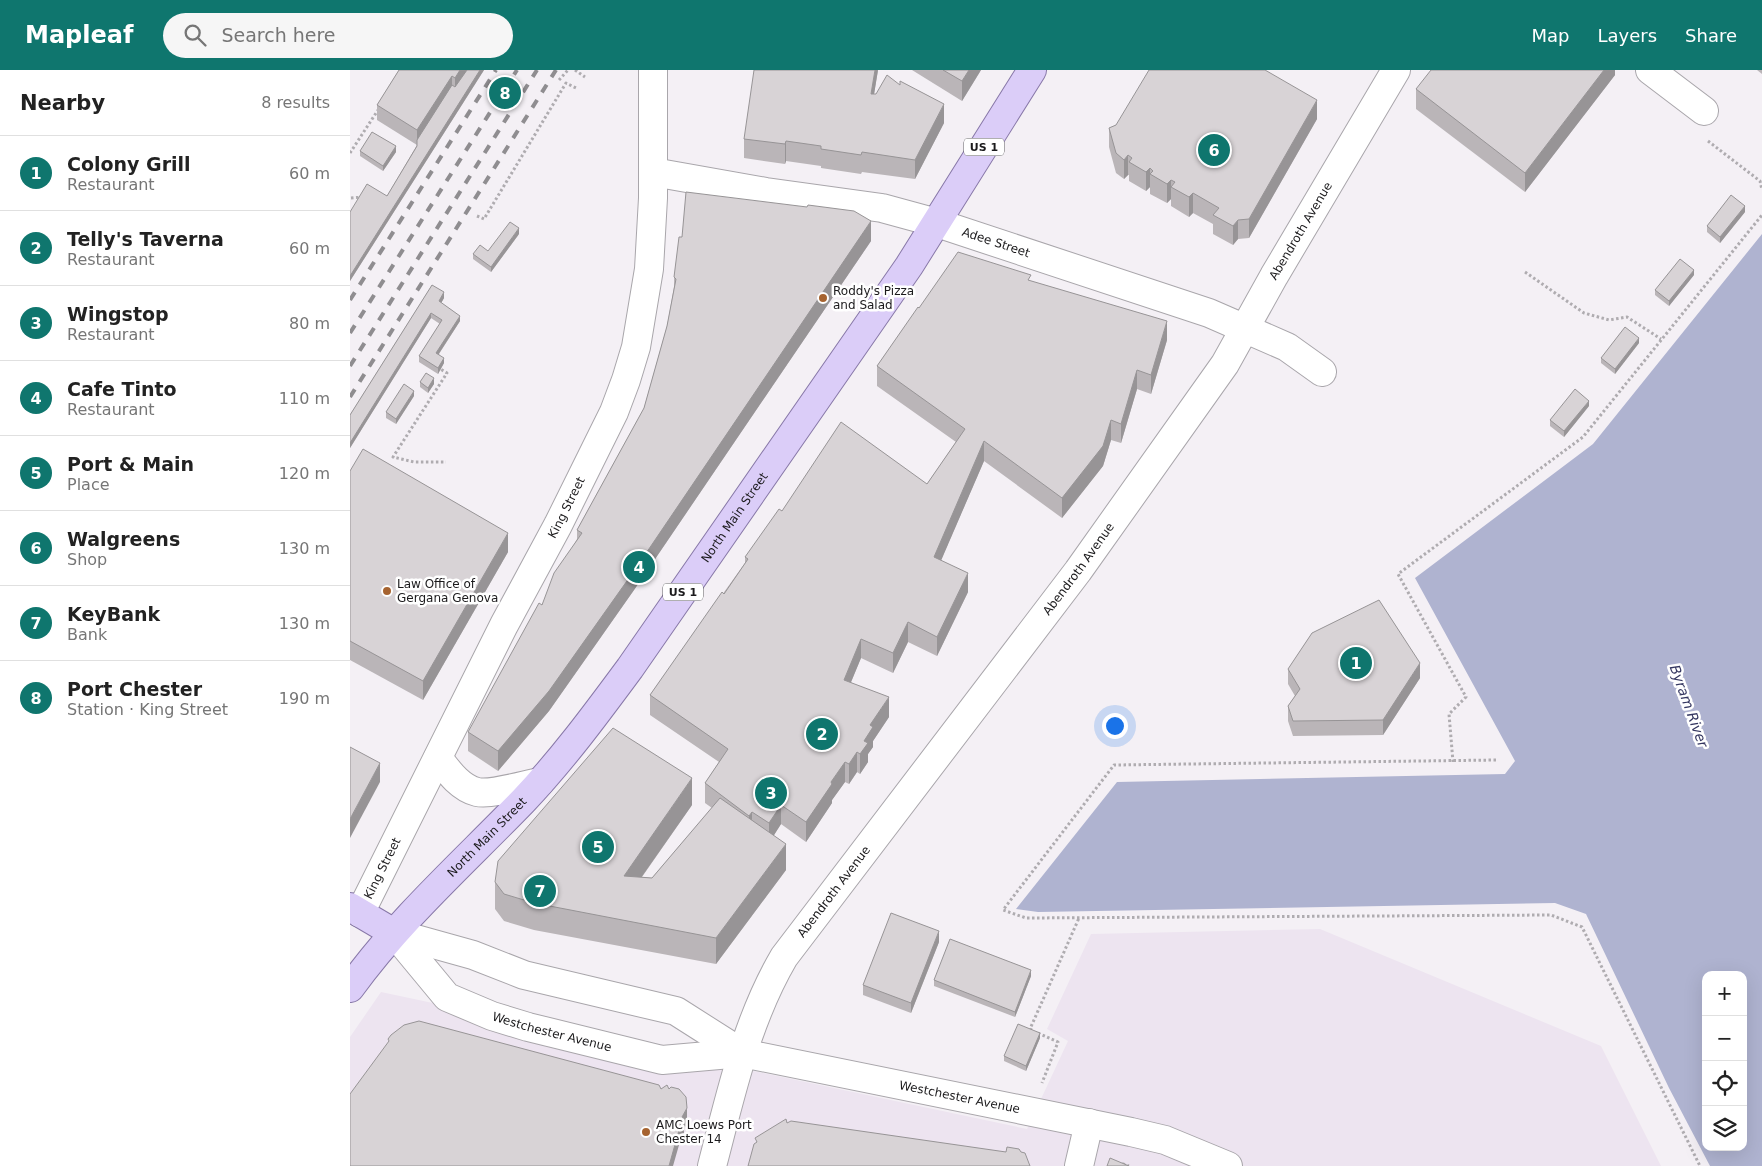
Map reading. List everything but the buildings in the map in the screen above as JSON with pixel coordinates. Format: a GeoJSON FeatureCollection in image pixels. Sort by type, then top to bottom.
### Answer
{"type":"FeatureCollection","features":[{"type":"Feature","properties":{"kind":"main road","name":"North Main Street"},"geometry":{"type":"LineString","coordinates":[[394,933],[432,891],[540,782],[585,729],[630,668],[856,344],[937,223],[1032,70]]}},
{"type":"Feature","properties":{"kind":"main road","name":"Westchester Avenue"},"geometry":{"type":"LineString","coordinates":[[355,910],[394,933]]}},
{"type":"Feature","properties":{"kind":"main road","name":"US 1"},"geometry":{"type":"LineString","coordinates":[[350,988],[394,933]]}},
{"type":"Feature","properties":{"kind":"street","name":"King Street"},"geometry":{"type":"LineString","coordinates":[[355,910],[438,758],[614,412],[636,348],[648,269],[653,216],[653,70]]}},
{"type":"Feature","properties":{"kind":"street","name":"Abendroth Avenue"},"geometry":{"type":"LineString","coordinates":[[712,1166],[742,1053],[761,1000],[784,957],[1078,571],[1225,364],[1274,276],[1396,70]]}},
{"type":"Feature","properties":{"kind":"street"},"geometry":{"type":"LineString","coordinates":[[1650,70],[1704,111]]}},
{"type":"Feature","properties":{"kind":"street","name":"Adee Street"},"geometry":{"type":"LineString","coordinates":[[654,172],[766,192],[882,208],[937,223],[1209,313],[1287,348],[1322,372]]}},
{"type":"Feature","properties":{"kind":"street"},"geometry":{"type":"LineString","coordinates":[[438,758],[454,777],[476,792],[486,793],[540,782]]}},
{"type":"Feature","properties":{"kind":"street","name":"Westchester Avenue"},"geometry":{"type":"LineString","coordinates":[[394,933],[473,955],[524,975],[676,1011],[742,1053]]}},
{"type":"Feature","properties":{"kind":"street","name":"Westchester Avenue"},"geometry":{"type":"LineString","coordinates":[[394,933],[447,997],[492,1016],[537,1030],[662,1060],[742,1053],[1165,1140],[1228,1166]]}},
{"type":"Feature","properties":{"kind":"street"},"geometry":{"type":"LineString","coordinates":[[1079,1166],[1089,1123]]}},
{"type":"Feature","properties":{"kind":"path"},"geometry":{"type":"LineString","coordinates":[[559,80],[568,70]]}},
{"type":"Feature","properties":{"kind":"path"},"geometry":{"type":"LineString","coordinates":[[575,70],[585,76]]}},
{"type":"Feature","properties":{"kind":"path"},"geometry":{"type":"LineString","coordinates":[[477,216],[484,219],[566,83],[578,89]]}},
{"type":"Feature","properties":{"kind":"path"},"geometry":{"type":"LineString","coordinates":[[350,153],[382,105]]}},
{"type":"Feature","properties":{"kind":"path"},"geometry":{"type":"LineString","coordinates":[[1706,139],[1760,181],[1762,190]]}},
{"type":"Feature","properties":{"kind":"path"},"geometry":{"type":"LineString","coordinates":[[350,198],[362,197],[369,201]]}},
{"type":"Feature","properties":{"kind":"path"},"geometry":{"type":"LineString","coordinates":[[1453,762],[1449,714],[1466,696],[1398,574],[1583,437],[1762,216]]}},
{"type":"Feature","properties":{"kind":"path"},"geometry":{"type":"LineString","coordinates":[[1525,272],[1584,313],[1608,320],[1627,317],[1662,339]]}},
{"type":"Feature","properties":{"kind":"path"},"geometry":{"type":"LineString","coordinates":[[433,365],[447,373],[393,457],[414,462],[446,462]]}},
{"type":"Feature","properties":{"kind":"path"},"geometry":{"type":"LineString","coordinates":[[1496,760],[1114,765],[1003,910],[1026,918],[1550,915],[1582,927],[1700,1166]]}},
{"type":"Feature","properties":{"kind":"path"},"geometry":{"type":"LineString","coordinates":[[1041,1085],[1058,1042],[1030,1029],[1078,918]]}},
{"type":"Feature","properties":{"kind":"path"},"geometry":{"type":"LineString","coordinates":[[1118,1166],[1123,1164],[1129,1166]]}},
{"type":"Feature","properties":{"kind":"shaded area"},"geometry":{"type":"Polygon","coordinates":[[[1320,929],[1601,1046],[1661,1166],[350,1166],[350,1037],[381,992],[1027,1129],[1068,1041],[1047,1029],[1091,934],[1320,929]]]}},
{"type":"Feature","properties":{"kind":"water","name":"Byram River"},"geometry":{"type":"Polygon","coordinates":[[[1762,234],[1762,1166],[1710,1166],[1702,1151],[1747,1151],[1747,971],[1702,971],[1702,1151],[1669,1088],[1586,914],[1555,903],[1038,912],[1016,909],[1117,782],[1505,774],[1515,761],[1415,578],[1593,444],[1762,234]]]}},
{"type":"Feature","properties":{"kind":"railway"},"geometry":{"type":"LineString","coordinates":[[350,300],[496,70]]}},
{"type":"Feature","properties":{"kind":"railway"},"geometry":{"type":"LineString","coordinates":[[350,333],[517,70]]}},
{"type":"Feature","properties":{"kind":"railway"},"geometry":{"type":"LineString","coordinates":[[350,366],[537,70]]}},
{"type":"Feature","properties":{"kind":"railway"},"geometry":{"type":"LineString","coordinates":[[350,397],[556,70]]}},
{"type":"Feature","properties":{"kind":"place","name":"Port Chester"},"geometry":{"type":"Point","coordinates":[505,93]}},
{"type":"Feature","properties":{"kind":"place","name":"Walgreens"},"geometry":{"type":"Point","coordinates":[1214,150]}},
{"type":"Feature","properties":{"kind":"place","name":"Roddy's Pizza and Salad"},"geometry":{"type":"Point","coordinates":[823,298]}},
{"type":"Feature","properties":{"kind":"place","name":"Cafe Tinto"},"geometry":{"type":"Point","coordinates":[639,567]}},
{"type":"Feature","properties":{"kind":"place","name":"Law Office of Gergana Genova"},"geometry":{"type":"Point","coordinates":[387,591]}},
{"type":"Feature","properties":{"kind":"place","name":"Colony Grill"},"geometry":{"type":"Point","coordinates":[1356,663]}},
{"type":"Feature","properties":{"kind":"place","name":"Telly's Taverna"},"geometry":{"type":"Point","coordinates":[822,734]}},
{"type":"Feature","properties":{"kind":"place","name":"Wingstop"},"geometry":{"type":"Point","coordinates":[771,793]}},
{"type":"Feature","properties":{"kind":"place","name":"Port & Main"},"geometry":{"type":"Point","coordinates":[598,847]}},
{"type":"Feature","properties":{"kind":"place","name":"KeyBank"},"geometry":{"type":"Point","coordinates":[540,891]}},
{"type":"Feature","properties":{"kind":"place","name":"AMC Loews Port Chester 14"},"geometry":{"type":"Point","coordinates":[646,1132]}}]}
